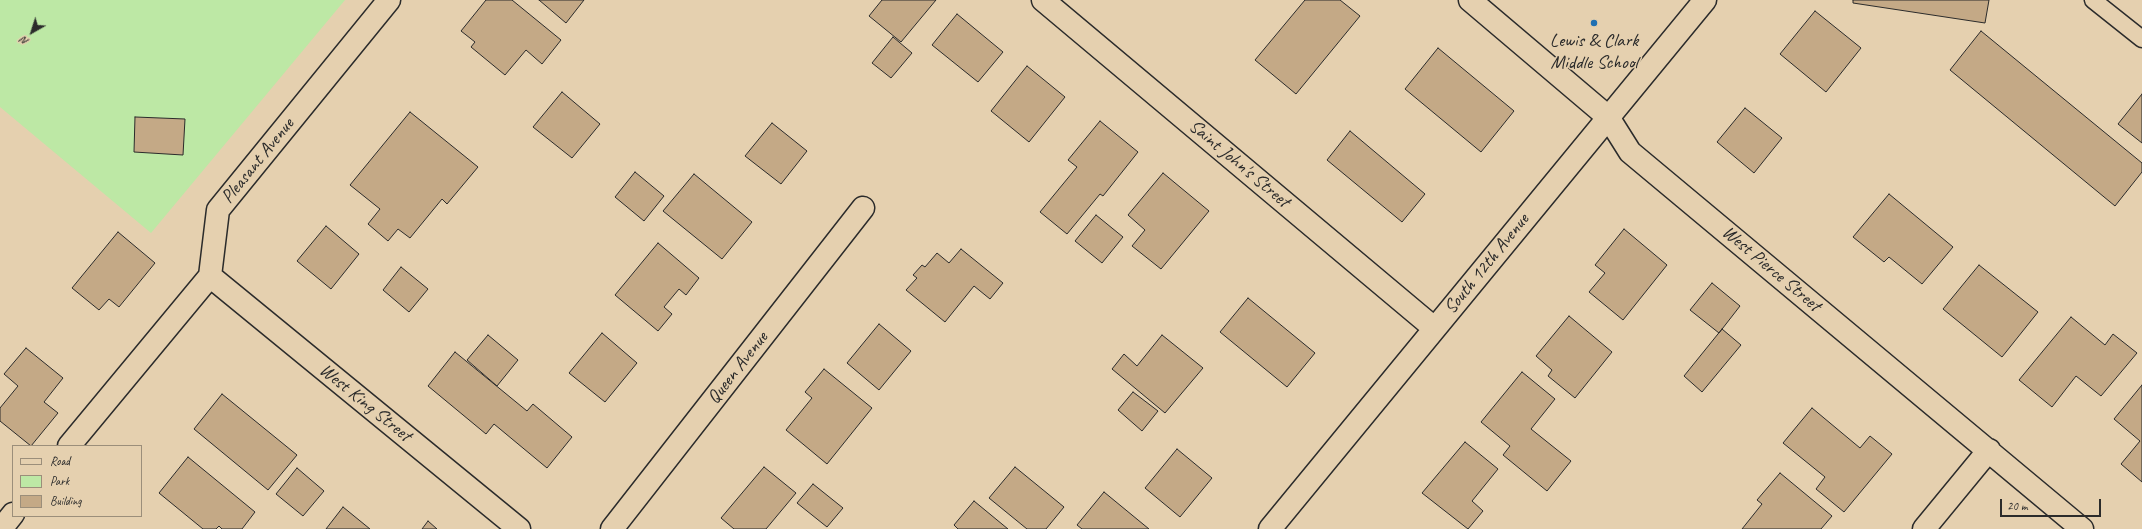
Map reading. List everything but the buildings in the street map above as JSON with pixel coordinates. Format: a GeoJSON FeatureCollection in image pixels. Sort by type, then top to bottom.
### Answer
{"type":"FeatureCollection","features":[{"type":"Feature","properties":{"kind":"street","name":"Pleasant Avenue"},"geometry":{"type":"LineString","coordinates":[[210,276],[218,210],[389,0]]}},
{"type":"Feature","properties":{"kind":"street","name":"Saint John's Street"},"geometry":{"type":"LineString","coordinates":[[1043,0],[1434,328]]}},
{"type":"Feature","properties":{"kind":"street","name":"West Pierce Street"},"geometry":{"type":"LineString","coordinates":[[1470,0],[1608,117],[1630,152],[2082,529]]}},
{"type":"Feature","properties":{"kind":"street","name":"South 12th Avenue"},"geometry":{"type":"LineString","coordinates":[[1270,529],[1705,0]]}},
{"type":"Feature","properties":{"kind":"street","name":"Queen Avenue"},"geometry":{"type":"LineString","coordinates":[[612,529],[863,208]]}},
{"type":"Feature","properties":{"kind":"street"},"geometry":{"type":"LineString","coordinates":[[70,445],[210,276]]}},
{"type":"Feature","properties":{"kind":"street","name":"West King Street"},"geometry":{"type":"LineString","coordinates":[[210,276],[519,529]]}},
{"type":"Feature","properties":{"kind":"street"},"geometry":{"type":"LineString","coordinates":[[1924,529],[1989,450]]}},
{"type":"Feature","properties":{"kind":"lane"},"geometry":{"type":"LineString","coordinates":[[2093,0],[2142,39]]}},
{"type":"Feature","properties":{"kind":"green space"},"geometry":{"type":"Polygon","coordinates":[[[0,0],[345,0],[151,233],[0,107],[0,0]]]}},
{"type":"Feature","properties":{"kind":"place","name":"Lewis & Clark Middle School"},"geometry":{"type":"Point","coordinates":[1594,23]}}]}
